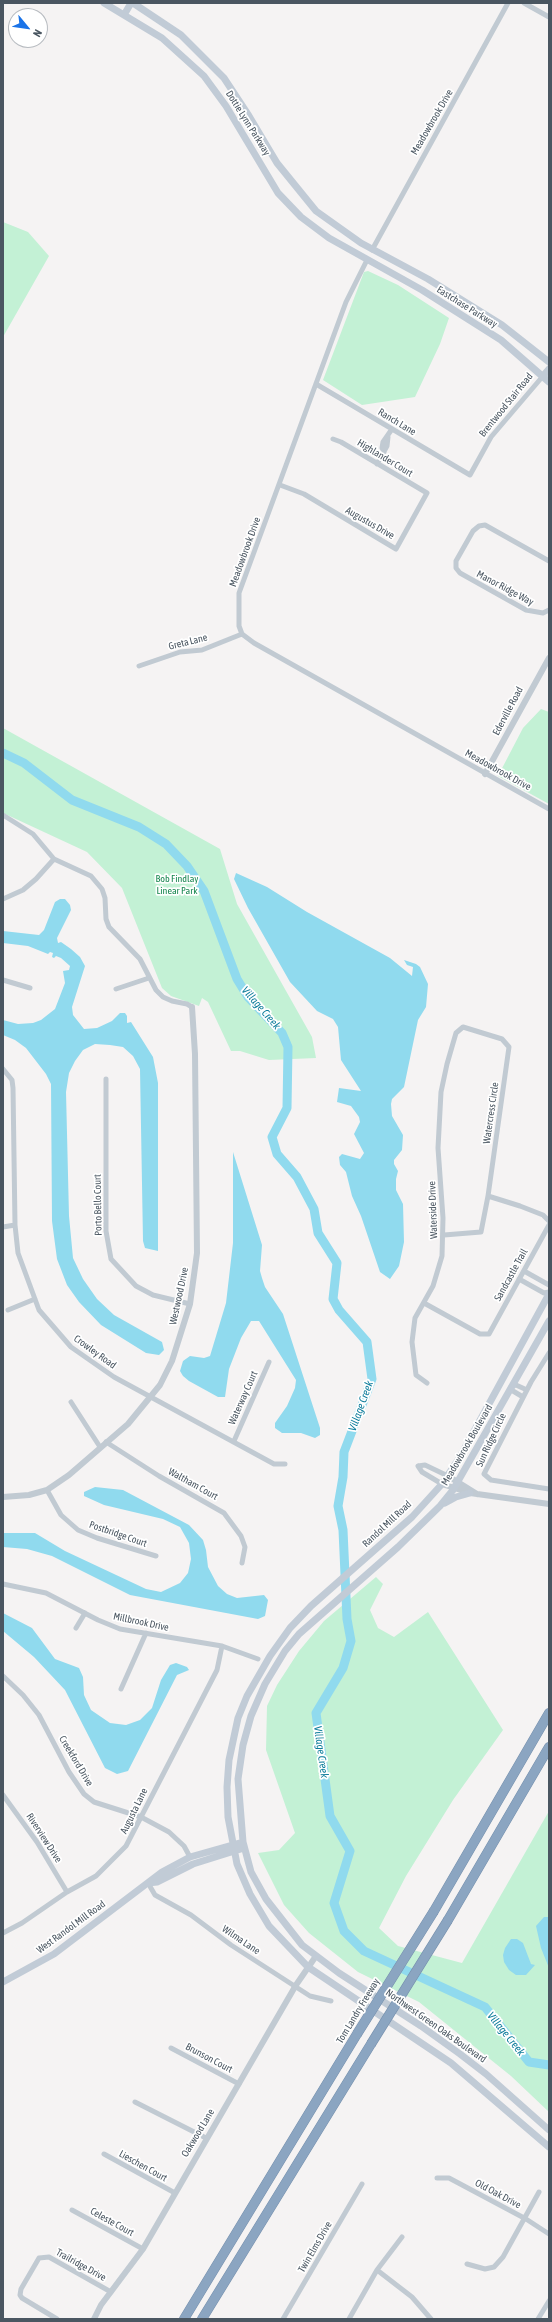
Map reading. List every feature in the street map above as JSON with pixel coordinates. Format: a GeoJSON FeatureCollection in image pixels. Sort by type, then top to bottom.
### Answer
{"type":"FeatureCollection","features":[{"type":"Feature","properties":{"kind":"highway","name":"Tom Landry Freeway"},"geometry":{"type":"LineString","coordinates":[[184,2319],[357,2034],[434,1911],[549,1712]]}},
{"type":"Feature","properties":{"kind":"highway"},"geometry":{"type":"LineString","coordinates":[[202,2319],[448,1920],[549,1747]]}},
{"type":"Feature","properties":{"kind":"main road","name":"Dottie Lynn Parkway"},"geometry":{"type":"LineString","coordinates":[[104,3],[162,38],[204,76],[226,106],[287,204],[329,238],[367,260]]}},
{"type":"Feature","properties":{"kind":"main road","name":"Dottie Lynn Parkway"},"geometry":{"type":"LineString","coordinates":[[132,3],[167,24],[193,45],[224,78],[238,97],[264,143],[290,182],[316,211],[336,227],[372,250]]}},
{"type":"Feature","properties":{"kind":"main road"},"geometry":{"type":"LineString","coordinates":[[124,15],[132,3]]}},
{"type":"Feature","properties":{"kind":"main road"},"geometry":{"type":"LineString","coordinates":[[329,238],[337,240],[361,253],[372,250]]}},
{"type":"Feature","properties":{"kind":"main road","name":"Eastchase Parkway"},"geometry":{"type":"LineString","coordinates":[[372,250],[455,296],[512,332],[549,362]]}},
{"type":"Feature","properties":{"kind":"main road","name":"Eastchase Parkway"},"geometry":{"type":"LineString","coordinates":[[367,260],[449,307],[509,346],[549,382]]}},
{"type":"Feature","properties":{"kind":"main road"},"geometry":{"type":"LineString","coordinates":[[449,307],[455,296]]}},
{"type":"Feature","properties":{"kind":"main road","name":"Brentwood Stair Road"},"geometry":{"type":"LineString","coordinates":[[543,376],[549,370]]}},
{"type":"Feature","properties":{"kind":"main road","name":"Meadowbrook Boulevard"},"geometry":{"type":"LineString","coordinates":[[442,1484],[460,1457],[549,1293]]}},
{"type":"Feature","properties":{"kind":"main road","name":"Meadowbrook Boulevard"},"geometry":{"type":"LineString","coordinates":[[344,1593],[398,1547],[440,1506],[456,1485],[549,1321]]}},
{"type":"Feature","properties":{"kind":"main road","name":"Randol Mill Road"},"geometry":{"type":"LineString","coordinates":[[234,1848],[228,1817],[227,1787],[229,1760],[238,1718],[247,1696],[270,1656],[290,1628],[321,1597],[412,1517],[442,1484]]}},
{"type":"Feature","properties":{"kind":"main road"},"geometry":{"type":"LineString","coordinates":[[440,1506],[456,1497],[474,1494]]}},
{"type":"Feature","properties":{"kind":"main road","name":"Northwest Green Oaks Boulevard"},"geometry":{"type":"LineString","coordinates":[[344,1593],[299,1634],[285,1651],[265,1684],[251,1716],[243,1745],[238,1778],[244,1845],[252,1872],[266,1899],[302,1945],[460,2054],[486,2074],[549,2130]]}},
{"type":"Feature","properties":{"kind":"main road","name":"West Randol Mill Road"},"geometry":{"type":"LineString","coordinates":[[148,1884],[157,1882],[192,1864],[244,1845]]}},
{"type":"Feature","properties":{"kind":"main road"},"geometry":{"type":"LineString","coordinates":[[234,1848],[237,1864],[261,1914],[308,1966],[451,2063],[549,2147]]}},
{"type":"Feature","properties":{"kind":"main road","name":"West Randol Mill Road"},"geometry":{"type":"LineString","coordinates":[[3,1982],[54,1954],[162,1872],[190,1857],[234,1848]]}},
{"type":"Feature","properties":{"kind":"street","name":"Meadowbrook Drive"},"geometry":{"type":"LineString","coordinates":[[372,250],[508,3]]}},
{"type":"Feature","properties":{"kind":"street"},"geometry":{"type":"LineString","coordinates":[[524,3],[549,17]]}},
{"type":"Feature","properties":{"kind":"street","name":"Meadowbrook Drive"},"geometry":{"type":"LineString","coordinates":[[367,260],[346,302],[338,329],[316,384],[239,593],[239,626],[242,634],[278,657],[549,809]]}},
{"type":"Feature","properties":{"kind":"street","name":"Brentwood Stair Road"},"geometry":{"type":"LineString","coordinates":[[470,475],[491,437],[543,376]]}},
{"type":"Feature","properties":{"kind":"street","name":"Ranch Lane"},"geometry":{"type":"LineString","coordinates":[[316,384],[470,475]]}},
{"type":"Feature","properties":{"kind":"street"},"geometry":{"type":"LineString","coordinates":[[377,464],[387,446],[388,438],[392,430]]}},
{"type":"Feature","properties":{"kind":"street","name":"Highlander Court"},"geometry":{"type":"LineString","coordinates":[[333,439],[427,494]]}},
{"type":"Feature","properties":{"kind":"street","name":"Augustus Drive"},"geometry":{"type":"LineString","coordinates":[[280,485],[304,494],[396,549],[427,494]]}},
{"type":"Feature","properties":{"kind":"street","name":"Manor Ridge Way"},"geometry":{"type":"LineString","coordinates":[[549,561],[485,525],[479,526],[473,531],[456,561],[456,568],[460,573],[526,610],[543,614],[549,610]]}},
{"type":"Feature","properties":{"kind":"street","name":"Greta Lane"},"geometry":{"type":"LineString","coordinates":[[139,666],[180,652],[202,650],[242,634]]}},
{"type":"Feature","properties":{"kind":"street","name":"Ederville Road"},"geometry":{"type":"LineString","coordinates":[[485,774],[549,658]]}},
{"type":"Feature","properties":{"kind":"street"},"geometry":{"type":"LineString","coordinates":[[3,815],[33,834],[54,860],[85,872],[95,880],[105,898],[106,919],[109,927],[140,959],[149,978],[163,997],[192,1007]]}},
{"type":"Feature","properties":{"kind":"street"},"geometry":{"type":"LineString","coordinates":[[3,900],[24,890],[54,860]]}},
{"type":"Feature","properties":{"kind":"street"},"geometry":{"type":"LineString","coordinates":[[116,989],[149,978]]}},
{"type":"Feature","properties":{"kind":"street"},"geometry":{"type":"LineString","coordinates":[[3,980],[30,988]]}},
{"type":"Feature","properties":{"kind":"street","name":"Westwood Drive"},"geometry":{"type":"LineString","coordinates":[[3,1498],[29,1495],[47,1490],[69,1475],[128,1424],[152,1397],[172,1361],[190,1304],[197,1253],[195,1054],[192,1007]]}},
{"type":"Feature","properties":{"kind":"street","name":"Watercress Circle"},"geometry":{"type":"LineString","coordinates":[[444,1235],[479,1233],[483,1224],[509,1047],[502,1039],[461,1028]]}},
{"type":"Feature","properties":{"kind":"street","name":"Waterside Drive"},"geometry":{"type":"LineString","coordinates":[[427,1383],[416,1375],[412,1342],[415,1318],[433,1286],[442,1256],[444,1235],[438,1148],[441,1092],[447,1064],[456,1034],[461,1028]]}},
{"type":"Feature","properties":{"kind":"street","name":"Crowley Road"},"geometry":{"type":"LineString","coordinates":[[3,1069],[12,1080],[13,1088],[15,1225],[18,1253],[39,1310],[71,1347],[114,1377],[274,1464],[285,1464]]}},
{"type":"Feature","properties":{"kind":"street","name":"Porto Bello Court"},"geometry":{"type":"LineString","coordinates":[[106,1080],[106,1232],[111,1259],[136,1286],[153,1295],[190,1304]]}},
{"type":"Feature","properties":{"kind":"street"},"geometry":{"type":"LineString","coordinates":[[488,1196],[504,1200],[548,1220]]}},
{"type":"Feature","properties":{"kind":"street"},"geometry":{"type":"LineString","coordinates":[[3,1227],[15,1225]]}},
{"type":"Feature","properties":{"kind":"street","name":"Sandcastle Trail"},"geometry":{"type":"LineString","coordinates":[[424,1303],[480,1334],[489,1334],[549,1225]]}},
{"type":"Feature","properties":{"kind":"street"},"geometry":{"type":"LineString","coordinates":[[524,1271],[549,1285]]}},
{"type":"Feature","properties":{"kind":"street"},"geometry":{"type":"LineString","coordinates":[[519,1279],[544,1293],[549,1293]]}},
{"type":"Feature","properties":{"kind":"street"},"geometry":{"type":"LineString","coordinates":[[8,1310],[35,1299]]}},
{"type":"Feature","properties":{"kind":"street","name":"Sun Ridge Circle"},"geometry":{"type":"LineString","coordinates":[[549,1353],[530,1382],[484,1474],[491,1480],[549,1488]]}},
{"type":"Feature","properties":{"kind":"street","name":"Waterway Court"},"geometry":{"type":"LineString","coordinates":[[234,1442],[269,1362]]}},
{"type":"Feature","properties":{"kind":"street"},"geometry":{"type":"LineString","coordinates":[[523,1397],[513,1391],[511,1387],[516,1385],[527,1390]]}},
{"type":"Feature","properties":{"kind":"street"},"geometry":{"type":"LineString","coordinates":[[71,1402],[100,1447]]}},
{"type":"Feature","properties":{"kind":"street","name":"Waltham Court"},"geometry":{"type":"LineString","coordinates":[[106,1442],[159,1476],[224,1513],[241,1536],[245,1547],[242,1563]]}},
{"type":"Feature","properties":{"kind":"street"},"geometry":{"type":"LineString","coordinates":[[456,1485],[442,1484],[422,1472],[418,1466],[425,1466],[448,1476],[456,1485],[474,1494],[509,1500],[549,1504]]}},
{"type":"Feature","properties":{"kind":"street","name":"Postbridge Court"},"geometry":{"type":"LineString","coordinates":[[47,1490],[61,1515],[78,1530],[96,1538],[156,1556]]}},
{"type":"Feature","properties":{"kind":"street","name":"Millbrook Drive"},"geometry":{"type":"LineString","coordinates":[[3,1584],[46,1593],[85,1614],[120,1629],[222,1646],[258,1659]]}},
{"type":"Feature","properties":{"kind":"street"},"geometry":{"type":"LineString","coordinates":[[76,1628],[85,1614]]}},
{"type":"Feature","properties":{"kind":"street"},"geometry":{"type":"LineString","coordinates":[[122,1689],[146,1633]]}},
{"type":"Feature","properties":{"kind":"street","name":"Augusta Lane"},"geometry":{"type":"LineString","coordinates":[[3,1933],[22,1923],[67,1892],[96,1876],[126,1846],[217,1670],[222,1646]]}},
{"type":"Feature","properties":{"kind":"street","name":"Creekford Drive"},"geometry":{"type":"LineString","coordinates":[[3,1676],[40,1715],[69,1772],[84,1794],[94,1802],[141,1816],[178,1838],[190,1857]]}},
{"type":"Feature","properties":{"kind":"street","name":"Riverview Drive"},"geometry":{"type":"LineString","coordinates":[[3,1795],[37,1842],[67,1892]]}},
{"type":"Feature","properties":{"kind":"street","name":"Wilma Lane"},"geometry":{"type":"LineString","coordinates":[[148,1884],[155,1895],[191,1915],[231,1945],[296,1985],[310,1996],[331,2001]]}},
{"type":"Feature","properties":{"kind":"street","name":"Oakwood Lane"},"geometry":{"type":"LineString","coordinates":[[94,2319],[111,2292],[127,2273],[142,2250],[296,1985],[316,1956]]}},
{"type":"Feature","properties":{"kind":"street","name":"Brunson Court"},"geometry":{"type":"LineString","coordinates":[[171,2048],[239,2084]]}},
{"type":"Feature","properties":{"kind":"street"},"geometry":{"type":"LineString","coordinates":[[135,2102],[206,2138]]}},
{"type":"Feature","properties":{"kind":"street","name":"Lieschen Court"},"geometry":{"type":"LineString","coordinates":[[104,2154],[174,2193]]}},
{"type":"Feature","properties":{"kind":"street","name":"Old Oak Drive"},"geometry":{"type":"LineString","coordinates":[[437,2178],[449,2178],[526,2219],[549,2234]]}},
{"type":"Feature","properties":{"kind":"street","name":"Twin Elms Drive"},"geometry":{"type":"LineString","coordinates":[[283,2319],[362,2184]]}},
{"type":"Feature","properties":{"kind":"street"},"geometry":{"type":"LineString","coordinates":[[467,2264],[485,2269],[494,2267],[503,2257],[526,2219],[539,2192]]}},
{"type":"Feature","properties":{"kind":"street","name":"Celeste Court"},"geometry":{"type":"LineString","coordinates":[[72,2210],[142,2250]]}},
{"type":"Feature","properties":{"kind":"street"},"geometry":{"type":"LineString","coordinates":[[349,2319],[376,2270],[402,2237]]}},
{"type":"Feature","properties":{"kind":"street","name":"Trailridge Drive"},"geometry":{"type":"LineString","coordinates":[[57,2319],[25,2300],[20,2295],[21,2289],[37,2260],[42,2256],[49,2257],[111,2292]]}},
{"type":"Feature","properties":{"kind":"street"},"geometry":{"type":"LineString","coordinates":[[376,2270],[412,2297],[431,2319]]}},
{"type":"Feature","properties":{"kind":"street"},"geometry":{"type":"LineString","coordinates":[[538,2319],[549,2301]]}},
{"type":"Feature","properties":{"kind":"green space"},"geometry":{"type":"Polygon","coordinates":[[[3,222],[28,232],[49,256],[3,337],[3,222]]]}},
{"type":"Feature","properties":{"kind":"green space"},"geometry":{"type":"Polygon","coordinates":[[[368,271],[398,285],[449,318],[440,344],[415,397],[362,405],[323,380],[364,272],[368,271]]]}},
{"type":"Feature","properties":{"kind":"green space"},"geometry":{"type":"Polygon","coordinates":[[[541,709],[549,712],[549,804],[498,776],[523,728],[541,709]]]}},
{"type":"Feature","properties":{"kind":"green space","name":"Bob Findlay Linear Park"},"geometry":{"type":"Polygon","coordinates":[[[3,728],[220,849],[237,904],[312,1037],[316,1058],[269,1060],[240,1051],[231,1051],[208,1002],[202,998],[199,1006],[171,996],[162,988],[122,888],[87,852],[3,813],[3,728]]]}},
{"type":"Feature","properties":{"kind":"green space"},"geometry":{"type":"Polygon","coordinates":[[[376,1577],[383,1584],[370,1610],[378,1628],[394,1637],[428,1612],[503,1730],[453,1800],[406,1876],[379,1928],[398,1946],[462,1963],[549,1811],[549,2112],[511,2076],[419,2002],[358,1972],[309,1933],[284,1905],[258,1853],[279,1850],[295,1833],[266,1750],[267,1706],[277,1685],[299,1651],[324,1621],[376,1577]]]}},
{"type":"Feature","properties":{"kind":"water"},"geometry":{"type":"Polygon","coordinates":[[[236,873],[267,887],[307,912],[390,958],[412,976],[413,967],[407,965],[404,960],[416,964],[420,967],[428,984],[426,1007],[418,1020],[404,1087],[392,1099],[391,1104],[392,1116],[403,1135],[402,1150],[394,1160],[394,1164],[398,1171],[396,1190],[403,1204],[404,1242],[399,1266],[390,1279],[380,1272],[361,1216],[352,1196],[346,1172],[340,1165],[339,1157],[342,1154],[360,1159],[364,1153],[354,1134],[360,1122],[359,1117],[351,1106],[337,1102],[339,1088],[361,1091],[341,1060],[338,1027],[333,1019],[317,1011],[290,982],[248,908],[234,879],[236,873]]]}},
{"type":"Feature","properties":{"kind":"water"},"geometry":{"type":"Polygon","coordinates":[[[60,899],[65,899],[70,905],[71,910],[57,938],[58,943],[61,942],[71,949],[80,957],[85,966],[72,1007],[73,1015],[84,1029],[97,1028],[112,1021],[120,1013],[125,1013],[127,1016],[127,1023],[131,1022],[153,1057],[158,1083],[158,1251],[145,1248],[143,1241],[140,1069],[133,1056],[123,1047],[95,1044],[83,1050],[69,1073],[66,1092],[69,1216],[73,1258],[83,1279],[97,1299],[114,1315],[162,1342],[164,1350],[159,1355],[146,1353],[101,1325],[79,1302],[67,1285],[57,1259],[52,1221],[51,1084],[46,1074],[26,1048],[15,1040],[3,1035],[3,1020],[18,1024],[33,1023],[41,1020],[55,1009],[65,983],[63,971],[69,970],[70,966],[61,958],[56,956],[54,958],[52,957],[53,953],[50,952],[48,954],[28,946],[3,943],[3,931],[39,935],[44,930],[55,902],[60,899]]]}},
{"type":"Feature","properties":{"kind":"water"},"geometry":{"type":"Polygon","coordinates":[[[233,1152],[262,1245],[260,1271],[262,1278],[265,1287],[283,1314],[320,1428],[320,1435],[315,1438],[301,1433],[282,1433],[275,1428],[275,1423],[287,1406],[295,1388],[296,1380],[259,1321],[251,1321],[241,1338],[229,1369],[225,1397],[218,1397],[189,1381],[180,1371],[183,1361],[190,1356],[204,1358],[210,1356],[226,1303],[233,1243],[233,1152]]]}},
{"type":"Feature","properties":{"kind":"water"},"geometry":{"type":"Polygon","coordinates":[[[95,1487],[123,1490],[189,1525],[203,1540],[208,1567],[218,1586],[227,1594],[237,1598],[264,1595],[268,1600],[265,1616],[258,1619],[130,1595],[52,1556],[27,1549],[3,1547],[3,1533],[35,1533],[65,1551],[146,1589],[161,1592],[180,1583],[188,1573],[191,1559],[189,1543],[180,1527],[163,1519],[104,1505],[84,1496],[84,1492],[95,1487]]]}},
{"type":"Feature","properties":{"kind":"water"},"geometry":{"type":"Polygon","coordinates":[[[3,1613],[32,1628],[55,1659],[79,1668],[83,1677],[84,1695],[91,1710],[110,1723],[126,1725],[140,1720],[152,1708],[161,1680],[170,1665],[176,1663],[187,1667],[189,1670],[177,1675],[128,1771],[117,1774],[105,1768],[65,1690],[34,1657],[3,1631],[3,1613]]]}},
{"type":"Feature","properties":{"kind":"water"},"geometry":{"type":"Polygon","coordinates":[[[544,1917],[549,1917],[549,1968],[541,1948],[536,1926],[544,1917]]]}},
{"type":"Feature","properties":{"kind":"water"},"geometry":{"type":"Polygon","coordinates":[[[511,1939],[517,1939],[523,1943],[531,1964],[535,1965],[526,1975],[516,1975],[509,1970],[504,1962],[503,1955],[505,1948],[511,1939]]]}},
{"type":"Feature","properties":{"kind":"waterway","name":"Village Creek"},"geometry":{"type":"LineString","coordinates":[[3,753],[24,763],[72,800],[139,827],[166,844],[187,866],[204,891],[237,979],[248,997],[282,1033],[288,1047],[287,1108],[272,1137],[277,1154],[297,1177],[314,1209],[318,1233],[337,1263],[333,1299],[339,1310],[367,1342],[372,1379],[344,1452],[343,1477],[338,1506],[343,1530],[347,1619],[351,1641],[343,1668],[316,1713],[330,1816],[350,1851],[334,1903],[344,1931],[364,1951],[485,2007],[529,2062],[549,2065]]}}]}
